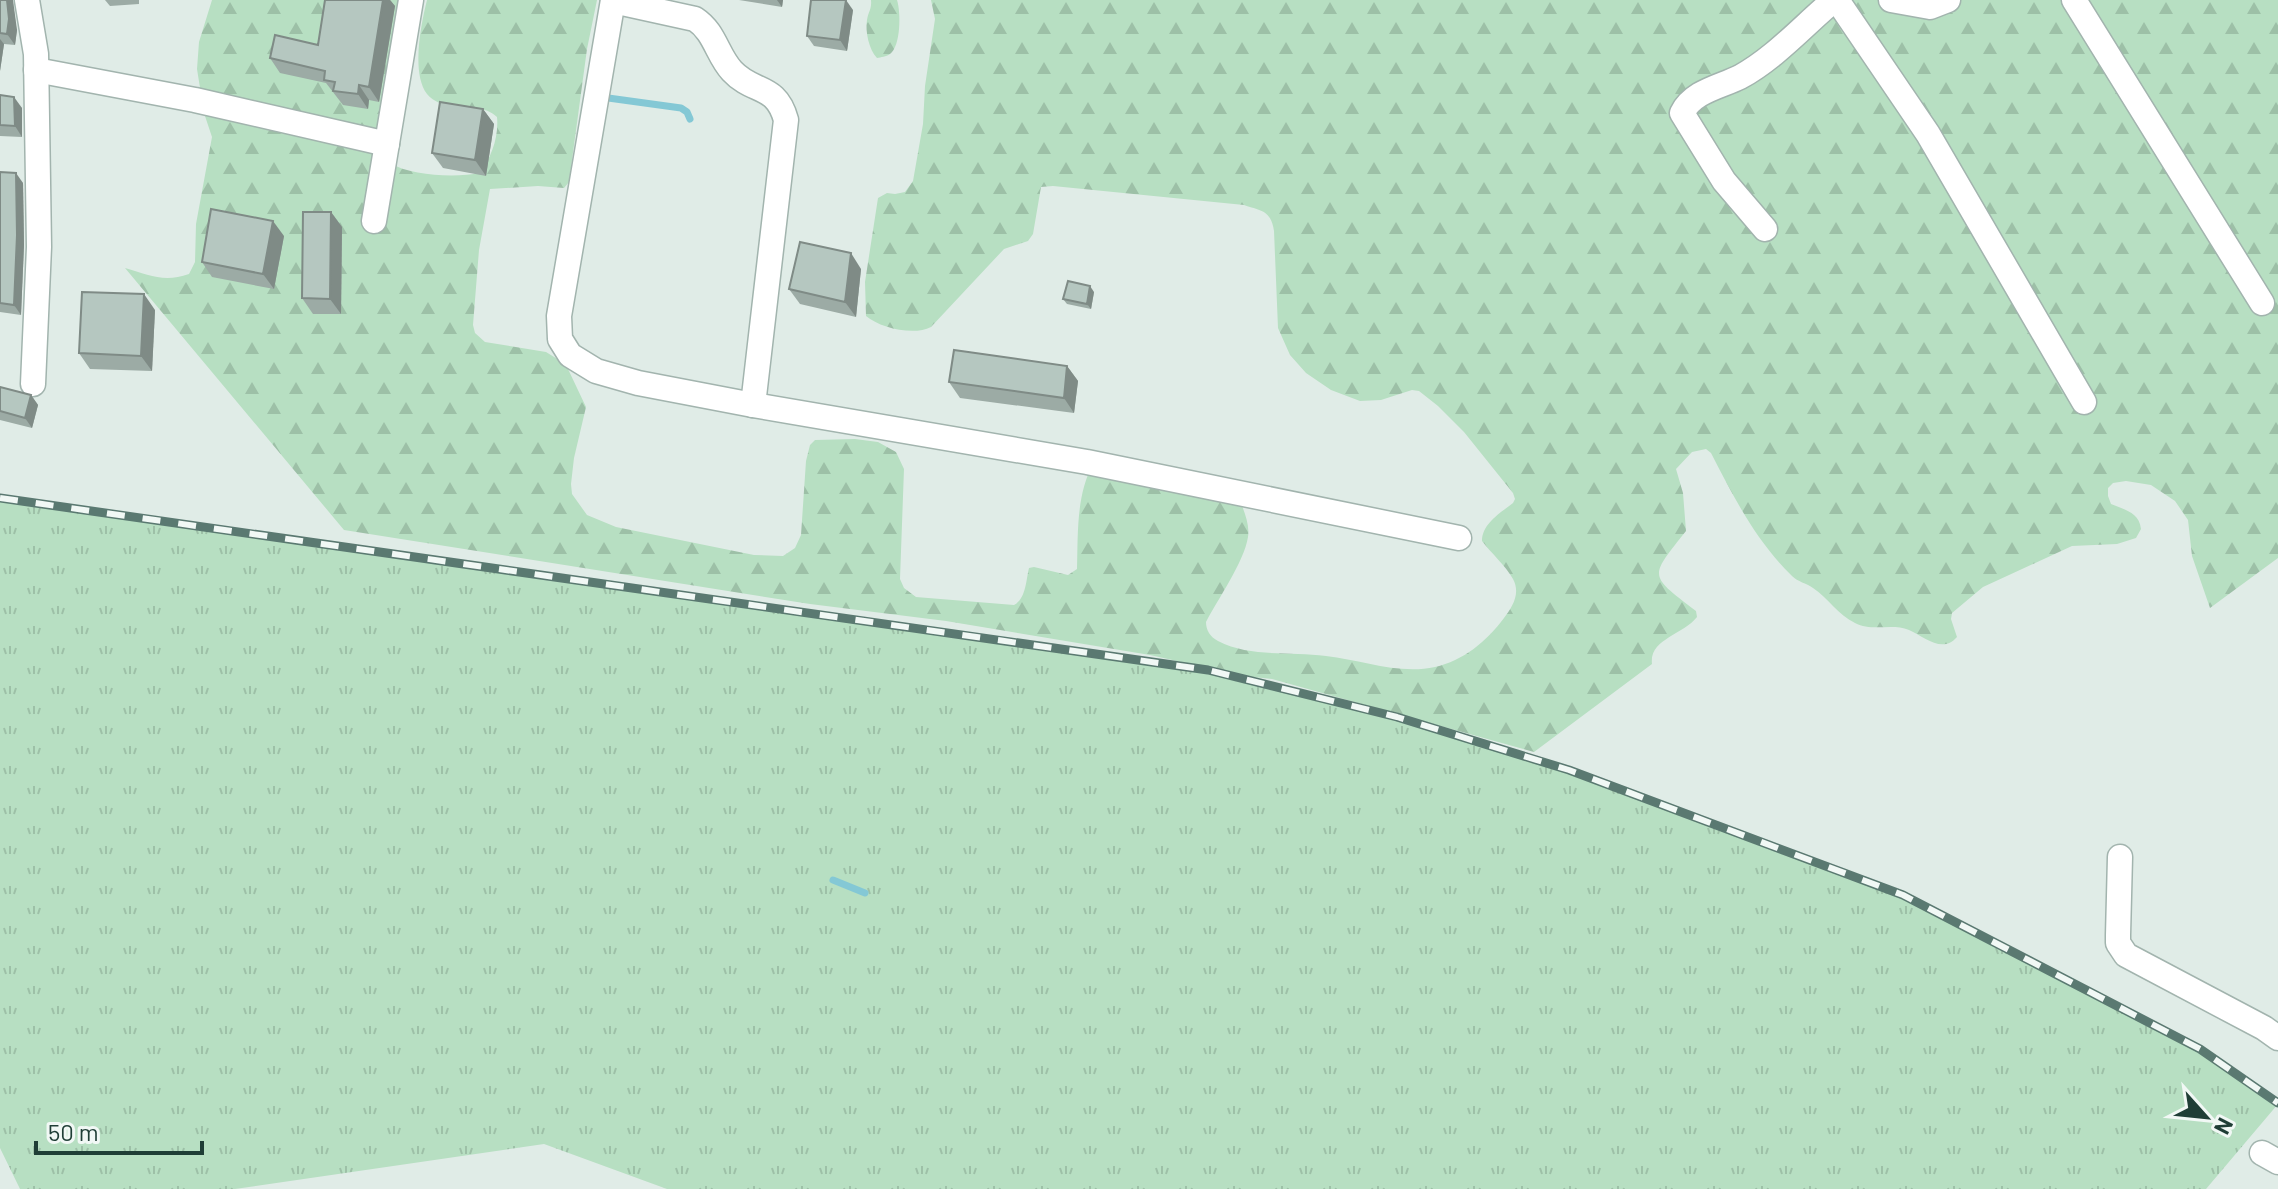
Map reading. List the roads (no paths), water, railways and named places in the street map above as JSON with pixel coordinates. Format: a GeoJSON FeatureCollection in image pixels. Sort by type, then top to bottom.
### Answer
{"type":"FeatureCollection","features":[{"type":"Feature","properties":{"kind":"street"},"geometry":{"type":"LineString","coordinates":[[27,0],[36,54],[39,247],[33,384]]}},
{"type":"Feature","properties":{"kind":"street"},"geometry":{"type":"LineString","coordinates":[[374,221],[411,0]]}},
{"type":"Feature","properties":{"kind":"street"},"geometry":{"type":"LineString","coordinates":[[753,405],[786,120],[782,105],[771,94],[731,70],[705,26],[695,19],[613,0],[559,316],[560,339],[570,355],[596,371],[638,383],[753,405],[1087,462],[1459,538]]}},
{"type":"Feature","properties":{"kind":"street"},"geometry":{"type":"LineString","coordinates":[[1765,229],[1724,181],[1682,113],[1687,103],[1742,76],[1836,0],[1928,134],[2084,402]]}},
{"type":"Feature","properties":{"kind":"street"},"geometry":{"type":"LineString","coordinates":[[1891,0],[1930,7],[1948,0]]}},
{"type":"Feature","properties":{"kind":"street"},"geometry":{"type":"LineString","coordinates":[[2074,0],[2262,303]]}},
{"type":"Feature","properties":{"kind":"street"},"geometry":{"type":"LineString","coordinates":[[36,70],[195,100],[387,144]]}},
{"type":"Feature","properties":{"kind":"street"},"geometry":{"type":"LineString","coordinates":[[2120,857],[2118,935],[2121,950],[2278,1038]]}},
{"type":"Feature","properties":{"kind":"waterway"},"geometry":{"type":"LineString","coordinates":[[601,97],[681,108],[690,119]]}},
{"type":"Feature","properties":{"kind":"waterway"},"geometry":{"type":"LineString","coordinates":[[833,880],[865,893]]}},
{"type":"Feature","properties":{"kind":"railway"},"geometry":{"type":"LineString","coordinates":[[0,498],[1208,670],[1397,717],[1569,770],[1903,895],[2200,1049],[2278,1103]]}}]}
